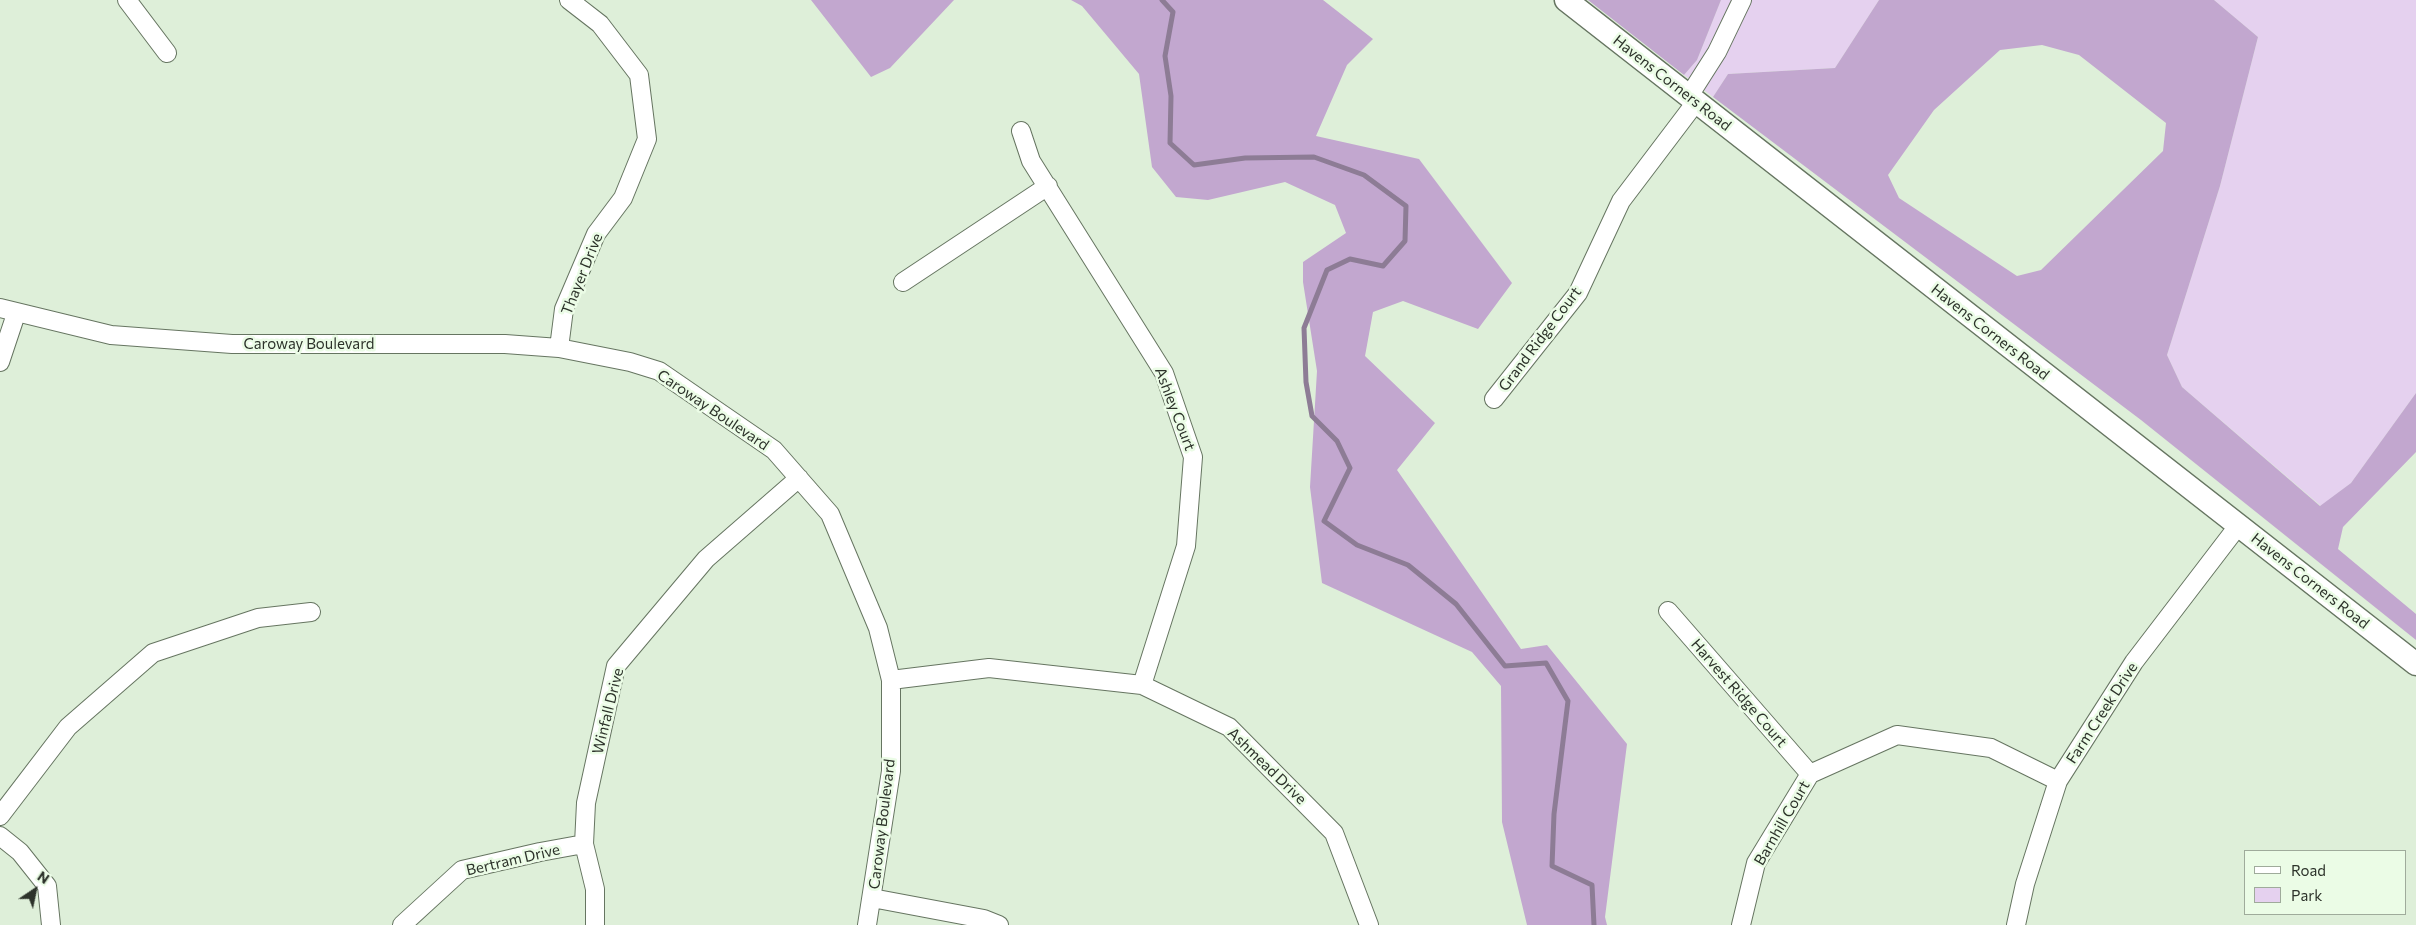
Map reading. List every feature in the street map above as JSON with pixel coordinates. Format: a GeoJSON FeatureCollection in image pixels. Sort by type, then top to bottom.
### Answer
{"type":"FeatureCollection","features":[{"type":"Feature","properties":{"kind":"main road","name":"Havens Corners Road"},"geometry":{"type":"LineString","coordinates":[[1566,0],[2416,664]]}},
{"type":"Feature","properties":{"kind":"street"},"geometry":{"type":"LineString","coordinates":[[127,0],[167,53]]}},
{"type":"Feature","properties":{"kind":"street","name":"Thayer Drive"},"geometry":{"type":"LineString","coordinates":[[559,348],[564,309],[596,234],[623,198],[647,139],[639,75],[600,24],[570,0]]}},
{"type":"Feature","properties":{"kind":"street","name":"Grand Ridge Court"},"geometry":{"type":"LineString","coordinates":[[1494,399],[1578,293],[1621,201],[1693,99],[1742,0]]}},
{"type":"Feature","properties":{"kind":"street","name":"Ashley Court"},"geometry":{"type":"LineString","coordinates":[[1021,131],[1032,161],[1164,373],[1194,457],[1186,546],[1142,685]]}},
{"type":"Feature","properties":{"kind":"street"},"geometry":{"type":"LineString","coordinates":[[903,282],[1048,186]]}},
{"type":"Feature","properties":{"kind":"street"},"geometry":{"type":"LineString","coordinates":[[0,362],[8,311]]}},
{"type":"Feature","properties":{"kind":"street","name":"Caroway Boulevard"},"geometry":{"type":"LineString","coordinates":[[8,311],[111,335],[232,344],[505,344],[559,348],[630,362],[659,371],[774,450],[830,514],[878,628],[891,680],[891,771],[867,925]]}},
{"type":"Feature","properties":{"kind":"street","name":"Winfall Drive"},"geometry":{"type":"LineString","coordinates":[[595,925],[595,889],[584,844],[586,803],[616,666],[706,559],[799,478]]}},
{"type":"Feature","properties":{"kind":"street","name":"Farm Creek Drive"},"geometry":{"type":"LineString","coordinates":[[2016,925],[2025,884],[2058,781],[2134,662],[2238,526]]}},
{"type":"Feature","properties":{"kind":"street","name":"Harvest Ridge Court"},"geometry":{"type":"LineString","coordinates":[[1668,610],[1810,774]]}},
{"type":"Feature","properties":{"kind":"street"},"geometry":{"type":"LineString","coordinates":[[0,816],[68,727],[152,653],[258,618],[311,612]]}},
{"type":"Feature","properties":{"kind":"street","name":"Ashmead Drive"},"geometry":{"type":"LineString","coordinates":[[891,680],[989,668],[1142,685],[1229,727],[1334,833],[1369,925]]}},
{"type":"Feature","properties":{"kind":"street","name":"Barnhill Court"},"geometry":{"type":"LineString","coordinates":[[1741,925],[1756,863],[1810,774],[1897,735],[1991,748],[2058,781]]}},
{"type":"Feature","properties":{"kind":"street"},"geometry":{"type":"LineString","coordinates":[[0,836],[20,852],[47,886],[52,925]]}},
{"type":"Feature","properties":{"kind":"street","name":"Bertram Drive"},"geometry":{"type":"LineString","coordinates":[[402,925],[462,870],[584,844]]}},
{"type":"Feature","properties":{"kind":"street"},"geometry":{"type":"LineString","coordinates":[[872,898],[984,919],[999,925]]}},
{"type":"Feature","properties":{"kind":"green space"},"geometry":{"type":"Polygon","coordinates":[[[1721,0],[1879,0],[1835,68],[1728,74],[1713,97],[1684,75],[1697,60],[1721,0]]]}},
{"type":"Feature","properties":{"kind":"green space"},"geometry":{"type":"Polygon","coordinates":[[[2214,0],[2416,0],[2416,393],[2351,483],[2321,506],[2182,387],[2167,355],[2220,186],[2258,37],[2214,0]]]}},
{"type":"Feature","properties":{"kind":"shaded area"},"geometry":{"type":"Polygon","coordinates":[[[811,0],[954,0],[890,68],[871,77],[811,0]]]}},
{"type":"Feature","properties":{"kind":"shaded area"},"geometry":{"type":"Polygon","coordinates":[[[1071,0],[1323,0],[1373,39],[1347,65],[1316,136],[1419,159],[1512,283],[1478,329],[1403,301],[1373,312],[1365,356],[1435,423],[1397,470],[1521,649],[1547,645],[1627,744],[1605,917],[1607,925],[1527,925],[1502,822],[1501,686],[1472,652],[1322,583],[1310,487],[1317,371],[1303,282],[1303,262],[1346,233],[1335,205],[1285,182],[1208,200],[1176,197],[1152,167],[1139,74],[1082,6],[1071,0]]]}},
{"type":"Feature","properties":{"kind":"shaded area"},"geometry":{"type":"Polygon","coordinates":[[[1588,0],[1721,0],[1697,60],[1684,75],[1588,0]]]}},
{"type":"Feature","properties":{"kind":"shaded area"},"geometry":{"type":"Polygon","coordinates":[[[1879,0],[2214,0],[2258,37],[2220,186],[2167,355],[2182,387],[2320,506],[2351,483],[2416,393],[2416,452],[2343,527],[2338,549],[2416,614],[2416,640],[2141,420],[1713,97],[1728,74],[1835,68],[1879,0]],[[2042,45],[2000,50],[1934,110],[1888,175],[1899,198],[2017,276],[2041,270],[2163,151],[2166,123],[2079,55],[2042,45]]]}},
{"type":"Feature","properties":{"kind":"waterway"},"geometry":{"type":"LineString","coordinates":[[1162,0],[1173,12],[1165,56],[1171,96],[1170,143],[1194,165],[1245,158],[1314,157],[1364,175],[1406,206],[1405,241],[1383,266],[1350,259],[1327,270],[1304,328],[1306,382],[1312,416],[1337,441],[1350,468],[1324,521],[1357,545],[1408,565],[1456,604],[1505,666],[1546,663],[1568,701],[1554,814],[1552,866],[1592,885],[1594,925]]}}]}
